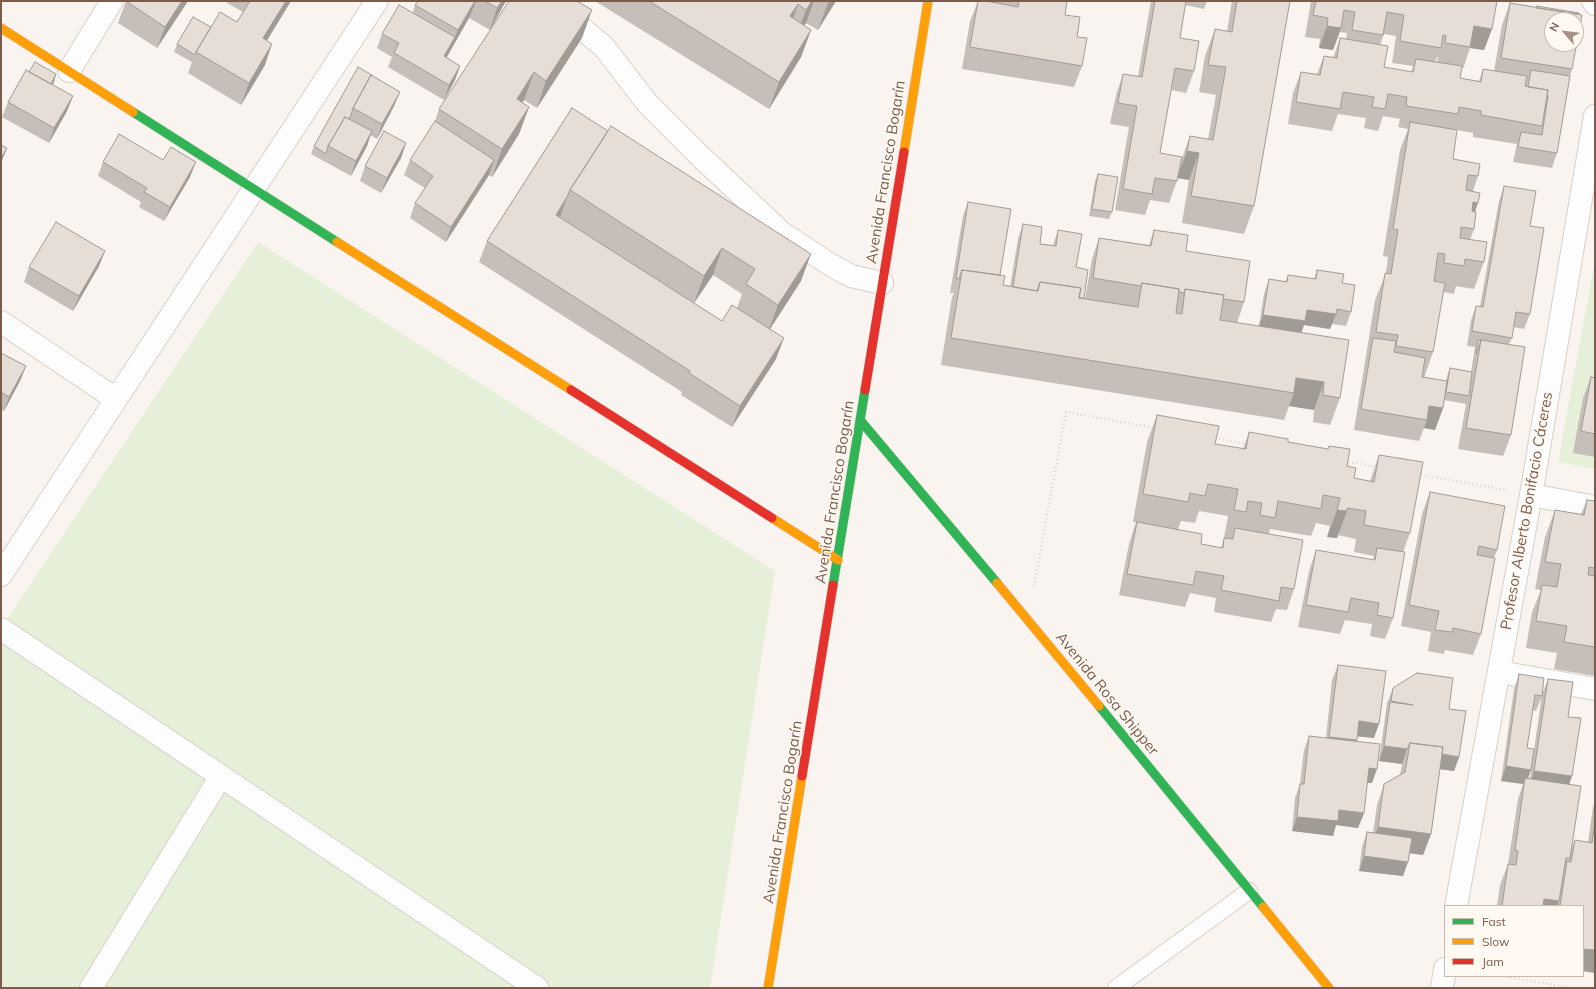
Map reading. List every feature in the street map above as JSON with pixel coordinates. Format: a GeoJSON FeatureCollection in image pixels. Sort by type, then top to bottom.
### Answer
{"type":"FeatureCollection","features":[{"type":"Feature","properties":{"kind":"street"},"geometry":{"type":"LineString","coordinates":[[69,71],[112,1]]}},
{"type":"Feature","properties":{"kind":"street"},"geometry":{"type":"LineString","coordinates":[[1,575],[377,1]]}},
{"type":"Feature","properties":{"kind":"street"},"geometry":{"type":"LineString","coordinates":[[540,1],[574,22],[604,47],[647,103],[699,155],[782,233],[831,265],[851,276],[882,283]]}},
{"type":"Feature","properties":{"kind":"street","name":"Avenida Francisco Bogarín"},"geometry":{"type":"LineString","coordinates":[[768,988],[928,1]]}},
{"type":"Feature","properties":{"kind":"street"},"geometry":{"type":"LineString","coordinates":[[1,28],[838,560]]}},
{"type":"Feature","properties":{"kind":"street","name":"Profesor Alberto Bonifacio Cáceres"},"geometry":{"type":"LineString","coordinates":[[1456,905],[1531,495],[1595,116]]}},
{"type":"Feature","properties":{"kind":"street"},"geometry":{"type":"LineString","coordinates":[[1,322],[116,399]]}},
{"type":"Feature","properties":{"kind":"street","name":"Avenida Rosa Shipper"},"geometry":{"type":"LineString","coordinates":[[860,420],[1028,620],[1329,988]]}},
{"type":"Feature","properties":{"kind":"street"},"geometry":{"type":"LineString","coordinates":[[1531,495],[1595,506]]}},
{"type":"Feature","properties":{"kind":"street"},"geometry":{"type":"LineString","coordinates":[[1,629],[537,988]]}},
{"type":"Feature","properties":{"kind":"street"},"geometry":{"type":"LineString","coordinates":[[1499,672],[1595,689]]}},
{"type":"Feature","properties":{"kind":"street"},"geometry":{"type":"LineString","coordinates":[[91,988],[221,776]]}},
{"type":"Feature","properties":{"kind":"street"},"geometry":{"type":"LineString","coordinates":[[1442,988],[1444,975]]}},
{"type":"Feature","properties":{"kind":"lane"},"geometry":{"type":"LineString","coordinates":[[1116,988],[1249,890]]}},
{"type":"Feature","properties":{"kind":"path"},"geometry":{"type":"LineString","coordinates":[[1028,620],[1066,412],[1160,429]]}},
{"type":"Feature","properties":{"kind":"path"},"geometry":{"type":"LineString","coordinates":[[1215,438],[1254,445]]}},
{"type":"Feature","properties":{"kind":"path"},"geometry":{"type":"LineString","coordinates":[[1340,460],[1378,467]]}},
{"type":"Feature","properties":{"kind":"path"},"geometry":{"type":"LineString","coordinates":[[1416,474],[1531,495]]}},
{"type":"Feature","properties":{"kind":"path"},"geometry":{"type":"LineString","coordinates":[[1509,977],[1572,988]]}},
{"type":"Feature","properties":{"kind":"green space"},"geometry":{"type":"Polygon","coordinates":[[[258,242],[775,571],[710,988],[1,988],[1,628],[258,242]]]}},
{"type":"Feature","properties":{"kind":"green space"},"geometry":{"type":"Polygon","coordinates":[[[1595,260],[1595,469],[1558,462],[1595,260]]]}},
{"type":"Feature","properties":{"kind":"building"},"geometry":{"type":"Polygon","coordinates":[[[126,1],[182,1],[165,27],[126,1]]]}},
{"type":"Feature","properties":{"kind":"building"},"geometry":{"type":"Polygon","coordinates":[[[250,1],[286,1],[263,38],[272,44],[249,83],[196,52],[220,12],[237,22],[250,1]]]}},
{"type":"Feature","properties":{"kind":"building"},"geometry":{"type":"Polygon","coordinates":[[[418,1],[475,1],[458,30],[415,5],[418,1]]]}},
{"type":"Feature","properties":{"kind":"building"},"geometry":{"type":"Polygon","coordinates":[[[485,1],[502,1],[497,8],[485,1]]]}},
{"type":"Feature","properties":{"kind":"building"},"geometry":{"type":"Polygon","coordinates":[[[509,1],[577,1],[592,10],[546,81],[534,72],[517,99],[529,107],[502,149],[439,109],[509,1]]]}},
{"type":"Feature","properties":{"kind":"building"},"geometry":{"type":"Polygon","coordinates":[[[649,1],[812,1],[806,10],[798,4],[790,16],[811,30],[779,82],[649,1]]]}},
{"type":"Feature","properties":{"kind":"building"},"geometry":{"type":"Polygon","coordinates":[[[978,1],[1018,7],[1019,1],[1067,1],[1065,15],[1080,17],[1077,37],[1087,38],[1082,66],[970,47],[978,1]]]}},
{"type":"Feature","properties":{"kind":"building"},"geometry":{"type":"Polygon","coordinates":[[[1155,1],[1186,1],[1180,38],[1199,41],[1194,71],[1175,68],[1160,153],[1182,157],[1177,181],[1155,178],[1152,194],[1123,189],[1137,106],[1118,103],[1123,74],[1142,77],[1155,1]]]}},
{"type":"Feature","properties":{"kind":"building"},"geometry":{"type":"Polygon","coordinates":[[[1237,1],[1290,1],[1254,206],[1191,196],[1199,153],[1187,151],[1190,136],[1213,140],[1226,67],[1208,65],[1215,29],[1232,32],[1237,1]]]}},
{"type":"Feature","properties":{"kind":"building"},"geometry":{"type":"Polygon","coordinates":[[[1316,1],[1497,1],[1492,29],[1474,26],[1470,47],[1445,43],[1446,36],[1443,35],[1441,48],[1400,41],[1404,15],[1387,12],[1383,35],[1352,30],[1355,12],[1344,10],[1341,28],[1327,26],[1328,18],[1313,15],[1316,1]]]}},
{"type":"Feature","properties":{"kind":"building"},"geometry":{"type":"Polygon","coordinates":[[[1510,3],[1564,12],[1544,12],[1544,52],[1575,52],[1572,69],[1501,58],[1510,3]]]}},
{"type":"Feature","properties":{"kind":"building"},"geometry":{"type":"Polygon","coordinates":[[[399,5],[455,37],[444,56],[460,66],[449,85],[394,53],[399,43],[382,34],[399,5]]]}},
{"type":"Feature","properties":{"kind":"building"},"geometry":{"type":"Polygon","coordinates":[[[1537,6],[1573,12],[1565,12],[1536,8],[1537,6]]]}},
{"type":"Feature","properties":{"kind":"building"},"geometry":{"type":"Polygon","coordinates":[[[193,17],[211,27],[195,55],[177,44],[193,17]]]}},
{"type":"Feature","properties":{"kind":"building"},"geometry":{"type":"Polygon","coordinates":[[[1340,38],[1388,46],[1384,67],[1413,72],[1416,59],[1462,66],[1460,78],[1481,82],[1483,69],[1527,76],[1525,86],[1548,90],[1542,126],[1481,115],[1481,111],[1459,107],[1458,114],[1406,106],[1407,97],[1388,94],[1385,109],[1372,107],[1374,97],[1343,92],[1340,109],[1296,102],[1301,72],[1320,75],[1324,56],[1337,58],[1340,38]]]}},
{"type":"Feature","properties":{"kind":"building"},"geometry":{"type":"Polygon","coordinates":[[[35,62],[56,74],[51,84],[29,72],[35,62]]]}},
{"type":"Feature","properties":{"kind":"building"},"geometry":{"type":"Polygon","coordinates":[[[358,67],[372,75],[372,76],[371,75],[353,108],[349,119],[345,117],[328,146],[326,154],[314,146],[358,67]]]}},
{"type":"Feature","properties":{"kind":"building"},"geometry":{"type":"Polygon","coordinates":[[[26,70],[73,96],[54,128],[8,102],[26,70]]]}},
{"type":"Feature","properties":{"kind":"building"},"geometry":{"type":"Polygon","coordinates":[[[1531,70],[1570,76],[1557,153],[1518,147],[1521,132],[1542,135],[1548,90],[1528,87],[1531,70]]]}},
{"type":"Feature","properties":{"kind":"building"},"geometry":{"type":"Polygon","coordinates":[[[371,75],[400,92],[382,124],[353,108],[371,75]]]}},
{"type":"Feature","properties":{"kind":"building"},"geometry":{"type":"Polygon","coordinates":[[[572,108],[608,131],[570,190],[556,215],[722,321],[732,305],[784,338],[740,406],[689,373],[690,371],[487,241],[572,108]]]}},
{"type":"Feature","properties":{"kind":"building"},"geometry":{"type":"Polygon","coordinates":[[[345,117],[372,131],[356,161],[328,146],[345,117]]]}},
{"type":"Feature","properties":{"kind":"building"},"geometry":{"type":"Polygon","coordinates":[[[435,121],[494,160],[451,227],[415,203],[433,176],[410,160],[435,121]]]}},
{"type":"Feature","properties":{"kind":"building"},"geometry":{"type":"Polygon","coordinates":[[[1410,122],[1457,130],[1453,159],[1480,164],[1478,176],[1468,175],[1466,190],[1480,193],[1478,203],[1473,202],[1472,211],[1476,212],[1474,229],[1461,227],[1460,238],[1487,242],[1484,262],[1465,259],[1464,266],[1444,263],[1445,254],[1438,253],[1434,281],[1445,283],[1433,352],[1396,346],[1398,335],[1376,332],[1385,273],[1391,274],[1398,230],[1393,229],[1410,122]]]}},
{"type":"Feature","properties":{"kind":"building"},"geometry":{"type":"Polygon","coordinates":[[[611,126],[811,254],[778,305],[746,284],[755,269],[722,248],[704,276],[570,190],[611,126]]]}},
{"type":"Feature","properties":{"kind":"building"},"geometry":{"type":"Polygon","coordinates":[[[384,131],[406,143],[387,178],[365,166],[384,131]]]}},
{"type":"Feature","properties":{"kind":"building"},"geometry":{"type":"Polygon","coordinates":[[[119,134],[163,160],[171,147],[196,162],[170,207],[144,192],[147,188],[103,162],[119,134]]]}},
{"type":"Feature","properties":{"kind":"building"},"geometry":{"type":"Polygon","coordinates":[[[1,145],[7,148],[1,158],[1,145]]]}},
{"type":"Feature","properties":{"kind":"building"},"geometry":{"type":"Polygon","coordinates":[[[1098,174],[1118,177],[1112,212],[1092,209],[1098,174]]]}},
{"type":"Feature","properties":{"kind":"building"},"geometry":{"type":"Polygon","coordinates":[[[1504,186],[1536,191],[1530,226],[1544,228],[1530,314],[1516,312],[1512,338],[1472,331],[1476,306],[1483,307],[1504,186]]]}},
{"type":"Feature","properties":{"kind":"building"},"geometry":{"type":"Polygon","coordinates":[[[968,202],[1011,209],[1000,275],[962,270],[959,279],[956,278],[968,202]]]}},
{"type":"Feature","properties":{"kind":"building"},"geometry":{"type":"Polygon","coordinates":[[[56,222],[105,251],[79,296],[29,267],[56,222]]]}},
{"type":"Feature","properties":{"kind":"building"},"geometry":{"type":"Polygon","coordinates":[[[1023,224],[1042,227],[1040,244],[1056,246],[1058,230],[1082,234],[1076,267],[1088,270],[1084,298],[1079,298],[1081,288],[1040,282],[1037,291],[1013,287],[1023,224]]]}},
{"type":"Feature","properties":{"kind":"building"},"geometry":{"type":"Polygon","coordinates":[[[1154,230],[1188,235],[1186,251],[1250,261],[1244,302],[1223,299],[1224,295],[1185,289],[1184,293],[1179,292],[1179,289],[1142,283],[1141,286],[1093,278],[1099,238],[1151,246],[1154,230]]]}},
{"type":"Feature","properties":{"kind":"building"},"geometry":{"type":"Polygon","coordinates":[[[962,270],[1005,276],[1003,285],[1038,291],[1040,282],[1081,288],[1079,298],[1138,307],[1142,283],[1179,289],[1176,313],[1182,314],[1185,289],[1224,295],[1220,320],[1349,340],[1340,398],[1323,395],[1324,382],[1296,378],[1294,393],[951,338],[962,270]]]}},
{"type":"Feature","properties":{"kind":"building"},"geometry":{"type":"Polygon","coordinates":[[[1317,270],[1344,274],[1342,283],[1355,285],[1351,312],[1337,309],[1336,314],[1307,310],[1305,321],[1263,315],[1269,279],[1287,282],[1288,275],[1316,279],[1317,270]]]}},
{"type":"Feature","properties":{"kind":"building"},"geometry":{"type":"Polygon","coordinates":[[[1373,338],[1396,341],[1394,352],[1425,358],[1422,377],[1447,381],[1443,408],[1429,406],[1427,420],[1361,409],[1373,338]]]}},
{"type":"Feature","properties":{"kind":"building"},"geometry":{"type":"Polygon","coordinates":[[[1478,340],[1481,340],[1476,354],[1478,340]]]}},
{"type":"Feature","properties":{"kind":"building"},"geometry":{"type":"Polygon","coordinates":[[[1481,340],[1525,347],[1511,435],[1466,428],[1481,340]]]}},
{"type":"Feature","properties":{"kind":"building"},"geometry":{"type":"Polygon","coordinates":[[[1,353],[26,366],[9,397],[1,392],[1,353]]]}},
{"type":"Feature","properties":{"kind":"building"},"geometry":{"type":"Polygon","coordinates":[[[1450,368],[1472,372],[1469,396],[1446,392],[1450,368]]]}},
{"type":"Feature","properties":{"kind":"building"},"geometry":{"type":"Polygon","coordinates":[[[1591,377],[1595,378],[1595,434],[1581,431],[1591,377]]]}},
{"type":"Feature","properties":{"kind":"building"},"geometry":{"type":"Polygon","coordinates":[[[1157,415],[1219,426],[1215,444],[1246,449],[1249,432],[1288,439],[1288,442],[1328,449],[1329,446],[1350,449],[1347,466],[1356,468],[1354,478],[1374,482],[1379,455],[1423,462],[1410,533],[1364,525],[1366,511],[1347,508],[1347,511],[1337,510],[1340,498],[1323,495],[1321,509],[1278,501],[1275,518],[1260,515],[1262,503],[1248,501],[1246,512],[1234,510],[1238,489],[1208,484],[1205,496],[1190,493],[1188,502],[1143,494],[1157,415]]]}},
{"type":"Feature","properties":{"kind":"building"},"geometry":{"type":"Polygon","coordinates":[[[1430,492],[1505,506],[1497,550],[1479,546],[1477,555],[1495,558],[1481,634],[1453,628],[1452,632],[1435,630],[1439,611],[1409,605],[1430,492]]]}},
{"type":"Feature","properties":{"kind":"building"},"geometry":{"type":"Polygon","coordinates":[[[1587,500],[1595,501],[1595,568],[1589,567],[1588,575],[1595,576],[1595,647],[1564,642],[1567,626],[1536,621],[1542,585],[1557,587],[1561,564],[1545,562],[1555,510],[1584,515],[1587,500]]]}},
{"type":"Feature","properties":{"kind":"building"},"geometry":{"type":"Polygon","coordinates":[[[1137,522],[1202,534],[1201,544],[1223,548],[1224,538],[1233,539],[1235,528],[1303,540],[1294,589],[1281,587],[1279,601],[1221,590],[1224,576],[1196,571],[1193,585],[1127,574],[1137,522]]]}},
{"type":"Feature","properties":{"kind":"building"},"geometry":{"type":"Polygon","coordinates":[[[1377,548],[1405,552],[1393,618],[1377,615],[1379,603],[1351,598],[1348,612],[1306,605],[1316,550],[1375,560],[1377,548]]]}},
{"type":"Feature","properties":{"kind":"building"},"geometry":{"type":"Polygon","coordinates":[[[1338,665],[1386,671],[1379,724],[1359,721],[1357,740],[1329,737],[1338,665]]]}},
{"type":"Feature","properties":{"kind":"building"},"geometry":{"type":"Polygon","coordinates":[[[1417,673],[1453,678],[1449,709],[1466,711],[1459,757],[1442,754],[1443,747],[1410,743],[1407,749],[1384,746],[1390,702],[1413,705],[1391,701],[1393,688],[1417,673]]]}},
{"type":"Feature","properties":{"kind":"building"},"geometry":{"type":"Polygon","coordinates":[[[1519,674],[1544,678],[1542,696],[1535,695],[1527,748],[1534,749],[1531,770],[1506,766],[1519,674]]]}},
{"type":"Feature","properties":{"kind":"building"},"geometry":{"type":"Polygon","coordinates":[[[1548,679],[1573,682],[1568,717],[1581,718],[1572,776],[1534,771],[1548,679]]]}},
{"type":"Feature","properties":{"kind":"building"},"geometry":{"type":"Polygon","coordinates":[[[1309,736],[1380,744],[1377,769],[1369,768],[1364,813],[1339,810],[1338,821],[1297,817],[1300,784],[1304,784],[1309,736]]]}},
{"type":"Feature","properties":{"kind":"building"},"geometry":{"type":"Polygon","coordinates":[[[1410,743],[1443,747],[1431,834],[1378,827],[1384,784],[1405,772],[1410,743]]]}},
{"type":"Feature","properties":{"kind":"building"},"geometry":{"type":"Polygon","coordinates":[[[1525,778],[1581,786],[1570,858],[1566,858],[1559,901],[1544,899],[1543,905],[1502,905],[1508,864],[1516,865],[1518,851],[1515,850],[1525,778]]]}},
{"type":"Feature","properties":{"kind":"building"},"geometry":{"type":"Polygon","coordinates":[[[1595,823],[1595,950],[1584,949],[1584,905],[1560,905],[1567,861],[1571,862],[1575,840],[1592,843],[1595,823]]]}},
{"type":"Feature","properties":{"kind":"building"},"geometry":{"type":"Polygon","coordinates":[[[1367,832],[1412,838],[1408,862],[1364,856],[1367,832]]]}},
{"type":"Feature","properties":{"kind":"traffic: fast"},"geometry":{"type":"LineString","coordinates":[[133,112],[337,242]]}},
{"type":"Feature","properties":{"kind":"traffic: fast"},"geometry":{"type":"LineString","coordinates":[[833,585],[865,390]]}},
{"type":"Feature","properties":{"kind":"traffic: fast"},"geometry":{"type":"LineString","coordinates":[[860,420],[997,583]]}},
{"type":"Feature","properties":{"kind":"traffic: fast"},"geometry":{"type":"LineString","coordinates":[[1099,706],[1263,907]]}},
{"type":"Feature","properties":{"kind":"traffic: slow"},"geometry":{"type":"LineString","coordinates":[[904,152],[928,1]]}},
{"type":"Feature","properties":{"kind":"traffic: slow"},"geometry":{"type":"LineString","coordinates":[[1,28],[133,112]]}},
{"type":"Feature","properties":{"kind":"traffic: slow"},"geometry":{"type":"LineString","coordinates":[[337,242],[571,390]]}},
{"type":"Feature","properties":{"kind":"traffic: slow"},"geometry":{"type":"LineString","coordinates":[[772,518],[838,560]]}},
{"type":"Feature","properties":{"kind":"traffic: slow"},"geometry":{"type":"LineString","coordinates":[[997,583],[1099,706]]}},
{"type":"Feature","properties":{"kind":"traffic: slow"},"geometry":{"type":"LineString","coordinates":[[768,988],[802,776]]}},
{"type":"Feature","properties":{"kind":"traffic: slow"},"geometry":{"type":"LineString","coordinates":[[1263,907],[1329,988]]}},
{"type":"Feature","properties":{"kind":"traffic: jam"},"geometry":{"type":"LineString","coordinates":[[865,390],[904,152]]}},
{"type":"Feature","properties":{"kind":"traffic: jam"},"geometry":{"type":"LineString","coordinates":[[571,390],[772,518]]}},
{"type":"Feature","properties":{"kind":"traffic: jam"},"geometry":{"type":"LineString","coordinates":[[802,776],[833,585]]}}]}
